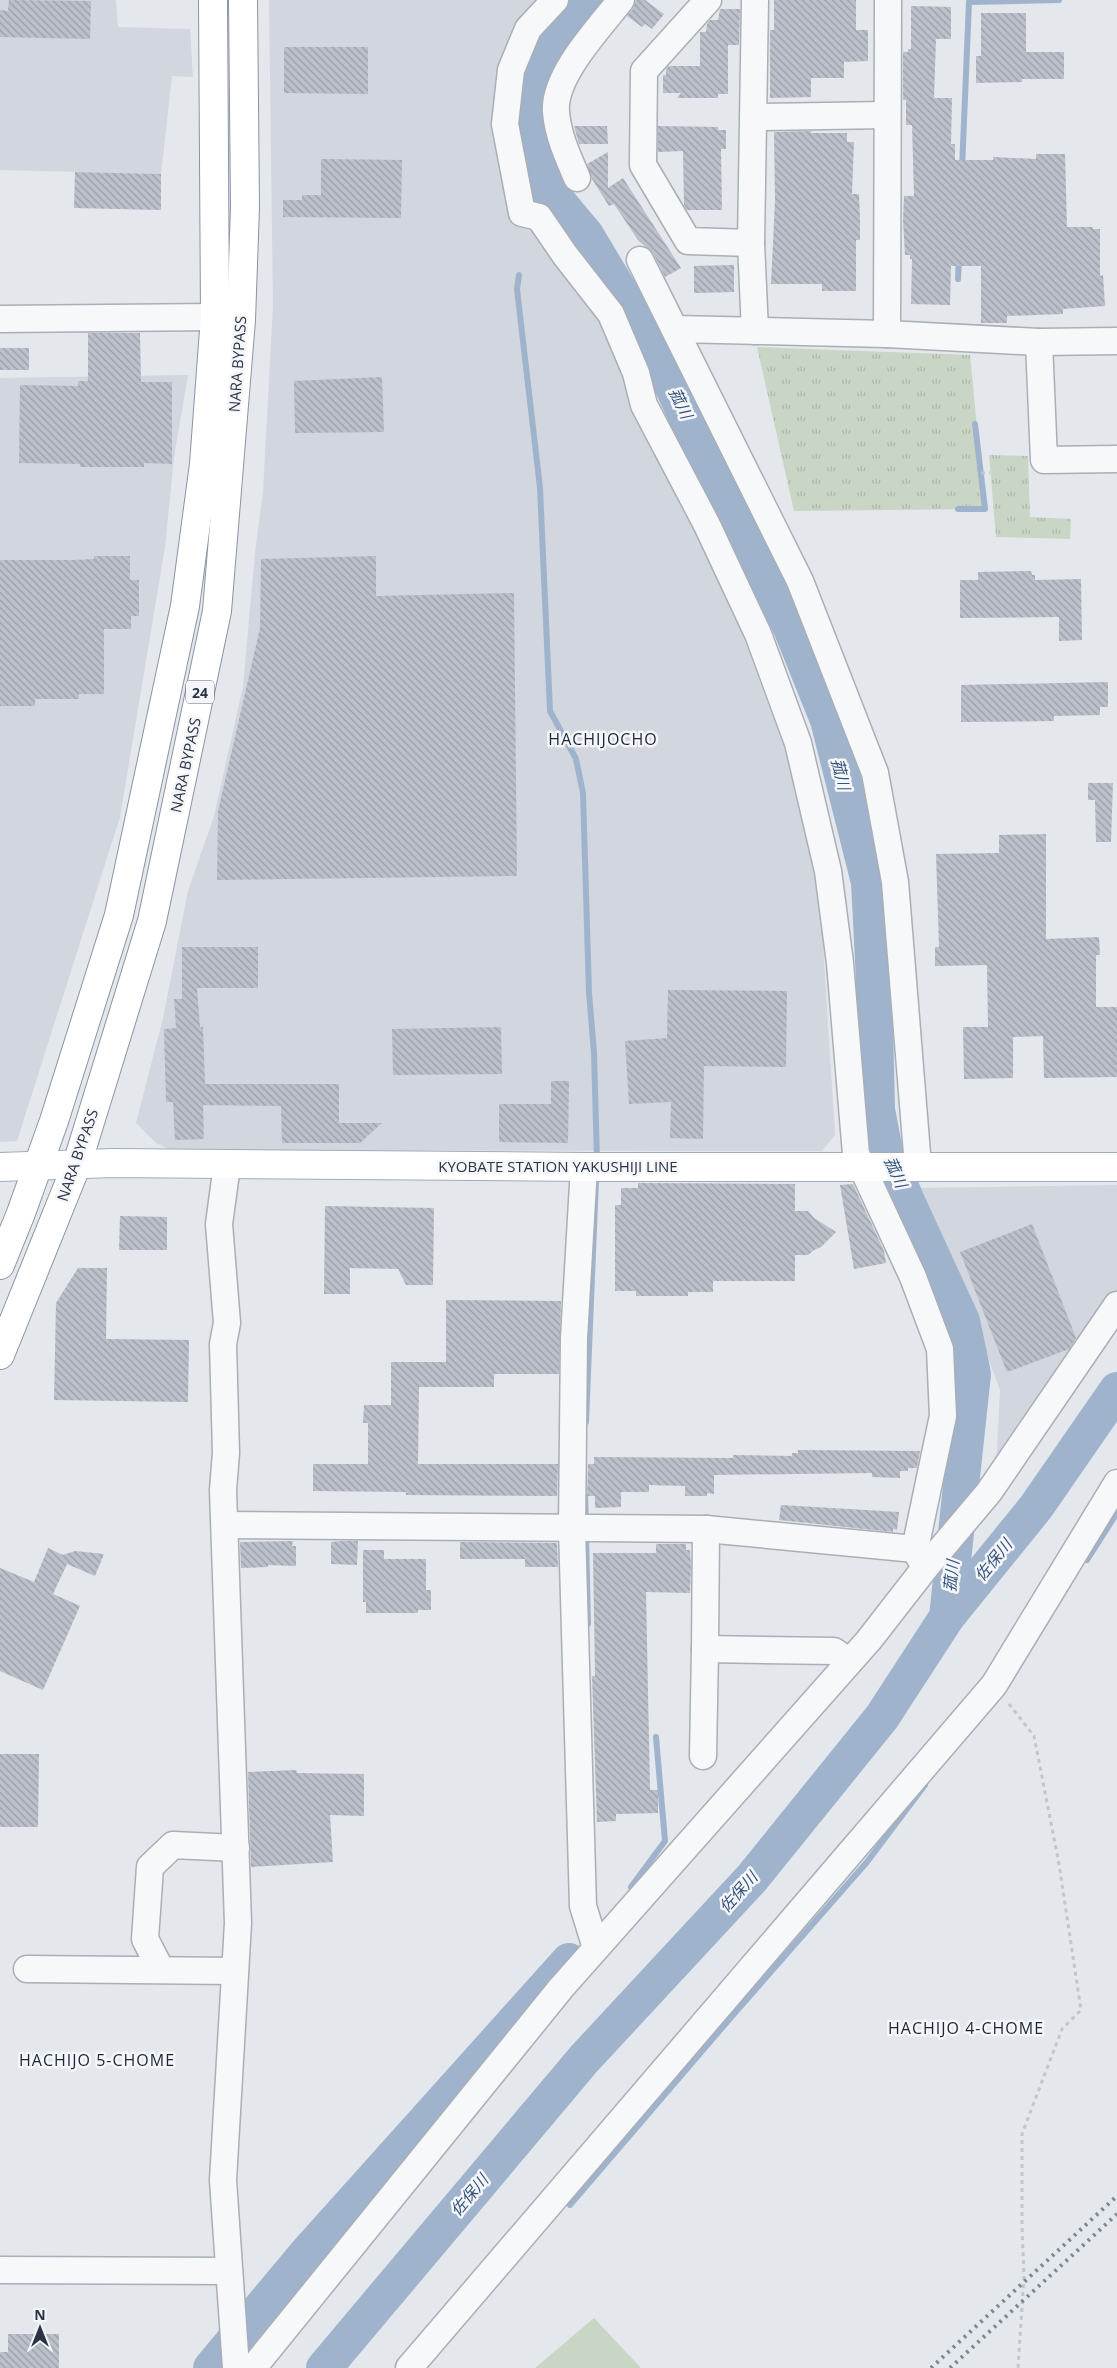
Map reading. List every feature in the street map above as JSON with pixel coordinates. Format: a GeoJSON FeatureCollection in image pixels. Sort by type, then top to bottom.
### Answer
{"type":"FeatureCollection","features":[{"type":"Feature","properties":{"kind":"main road","name":"NARA BYPASS"},"geometry":{"type":"LineString","coordinates":[[0,1265],[38,1165],[119,916],[185,606],[204,464],[215,317],[213,0]]}},
{"type":"Feature","properties":{"kind":"main road","name":"NARA BYPASS"},"geometry":{"type":"LineString","coordinates":[[0,1355],[77,1164],[152,920],[217,611],[241,320],[245,207],[243,0]]}},
{"type":"Feature","properties":{"kind":"main road","name":"KYOBATE STATION YAKUSHIJI LINE"},"geometry":{"type":"LineString","coordinates":[[0,1167],[77,1164],[1117,1167]]}},
{"type":"Feature","properties":{"kind":"street"},"geometry":{"type":"LineString","coordinates":[[555,0],[528,29],[511,70],[505,124],[522,213],[539,216],[564,255],[611,314],[636,374],[644,405],[707,525],[758,634],[798,743],[828,871],[840,963],[856,1154],[868,1166],[940,1349],[943,1416],[920,1559]]}},
{"type":"Feature","properties":{"kind":"street"},"geometry":{"type":"LineString","coordinates":[[577,178],[562,146],[556,111],[559,90],[574,62],[621,0]]}},
{"type":"Feature","properties":{"kind":"street"},"geometry":{"type":"LineString","coordinates":[[708,0],[644,71],[642,165],[688,241],[751,243]]}},
{"type":"Feature","properties":{"kind":"street"},"geometry":{"type":"LineString","coordinates":[[755,0],[751,243],[755,331]]}},
{"type":"Feature","properties":{"kind":"street"},"geometry":{"type":"LineString","coordinates":[[887,334],[888,0]]}},
{"type":"Feature","properties":{"kind":"street"},"geometry":{"type":"LineString","coordinates":[[754,117],[887,115]]}},
{"type":"Feature","properties":{"kind":"street"},"geometry":{"type":"LineString","coordinates":[[640,260],[800,582],[875,773],[896,882],[915,1166]]}},
{"type":"Feature","properties":{"kind":"street"},"geometry":{"type":"LineString","coordinates":[[0,319],[215,317]]}},
{"type":"Feature","properties":{"kind":"street"},"geometry":{"type":"LineString","coordinates":[[675,329],[887,334],[1039,342],[1117,341]]}},
{"type":"Feature","properties":{"kind":"street"},"geometry":{"type":"LineString","coordinates":[[1039,342],[1044,460],[1117,458]]}},
{"type":"Feature","properties":{"kind":"street"},"geometry":{"type":"LineString","coordinates":[[227,1165],[219,1224],[227,1323],[223,1344],[226,1453],[223,1490],[238,1923],[223,2180],[236,2368]]}},
{"type":"Feature","properties":{"kind":"street"},"geometry":{"type":"LineString","coordinates":[[584,1166],[574,1338],[572,1528],[583,1906],[596,1948]]}},
{"type":"Feature","properties":{"kind":"street"},"geometry":{"type":"LineString","coordinates":[[253,2368],[561,1988],[849,1662],[920,1559],[989,1492],[1117,1305]]}},
{"type":"Feature","properties":{"kind":"street"},"geometry":{"type":"LineString","coordinates":[[409,2368],[994,1685],[1117,1483]]}},
{"type":"Feature","properties":{"kind":"street"},"geometry":{"type":"LineString","coordinates":[[225,1525],[706,1529],[920,1559]]}},
{"type":"Feature","properties":{"kind":"street"},"geometry":{"type":"LineString","coordinates":[[704,1756],[706,1529]]}},
{"type":"Feature","properties":{"kind":"street"},"geometry":{"type":"LineString","coordinates":[[705,1649],[834,1651],[849,1662]]}},
{"type":"Feature","properties":{"kind":"street"},"geometry":{"type":"LineString","coordinates":[[161,1970],[144,1939],[150,1867],[174,1845],[236,1848]]}},
{"type":"Feature","properties":{"kind":"street"},"geometry":{"type":"LineString","coordinates":[[27,1969],[235,1971]]}},
{"type":"Feature","properties":{"kind":"street"},"geometry":{"type":"LineString","coordinates":[[0,2270],[229,2271]]}},
{"type":"Feature","properties":{"kind":"path"},"geometry":{"type":"LineString","coordinates":[[981,473],[990,473]]}},
{"type":"Feature","properties":{"kind":"path"},"geometry":{"type":"LineString","coordinates":[[994,1685],[1034,1736],[1059,1864],[1081,2010],[1062,2029],[1022,2134],[1024,2277],[1018,2368]]}},
{"type":"Feature","properties":{"kind":"shaded area"},"geometry":{"type":"Polygon","coordinates":[[[0,0],[116,0],[118,27],[190,29],[193,77],[172,76],[161,174],[0,170],[0,0]]]}},
{"type":"Feature","properties":{"kind":"shaded area"},"geometry":{"type":"Polygon","coordinates":[[[269,0],[541,0],[505,60],[535,225],[592,304],[636,411],[736,617],[798,785],[820,895],[835,1135],[822,1151],[170,1150],[156,1143],[136,1123],[163,1018],[188,891],[214,816],[243,687],[255,552],[263,492],[273,306],[269,0]]]}},
{"type":"Feature","properties":{"kind":"shaded area"},"geometry":{"type":"Polygon","coordinates":[[[188,375],[174,457],[165,547],[120,817],[17,1141],[0,1142],[0,378],[188,375]]]}},
{"type":"Feature","properties":{"kind":"shaded area"},"geometry":{"type":"Polygon","coordinates":[[[1117,1185],[1117,1297],[996,1468],[1000,1390],[959,1279],[917,1188],[1117,1185]]]}},
{"type":"Feature","properties":{"kind":"green space"},"geometry":{"type":"Polygon","coordinates":[[[757,347],[970,355],[985,509],[794,511],[757,347]]]}},
{"type":"Feature","properties":{"kind":"green space"},"geometry":{"type":"Polygon","coordinates":[[[989,455],[1028,456],[1030,517],[1071,519],[1070,539],[996,537],[989,455]]]}},
{"type":"Feature","properties":{"kind":"green space"},"geometry":{"type":"Polygon","coordinates":[[[594,2318],[641,2368],[535,2368],[594,2318]]]}},
{"type":"Feature","properties":{"kind":"building"},"geometry":{"type":"Polygon","coordinates":[[[9,0],[91,1],[90,39],[0,37],[0,10],[8,11],[9,0]]]}},
{"type":"Feature","properties":{"kind":"building"},"geometry":{"type":"Polygon","coordinates":[[[636,0],[645,0],[664,14],[652,29],[645,24],[642,27],[627,16],[633,9],[636,0]]]}},
{"type":"Feature","properties":{"kind":"building"},"geometry":{"type":"Polygon","coordinates":[[[774,0],[856,0],[856,30],[868,30],[868,61],[844,62],[844,78],[811,78],[811,97],[770,98],[770,30],[774,30],[774,0]]]}},
{"type":"Feature","properties":{"kind":"building"},"geometry":{"type":"Polygon","coordinates":[[[911,6],[951,7],[951,39],[936,39],[934,98],[952,98],[951,144],[955,144],[955,160],[993,160],[993,157],[1036,159],[1036,154],[1065,154],[1067,227],[1093,227],[1093,229],[1100,229],[1100,276],[1103,275],[1105,306],[1063,309],[1063,314],[1007,316],[1007,323],[981,323],[981,266],[951,266],[950,305],[911,304],[912,259],[910,259],[910,255],[905,255],[903,220],[904,196],[914,196],[912,125],[906,125],[906,100],[903,100],[903,52],[908,52],[908,49],[911,49],[911,6]]]}},
{"type":"Feature","properties":{"kind":"building"},"geometry":{"type":"Polygon","coordinates":[[[720,9],[740,9],[739,45],[728,45],[728,94],[718,94],[718,98],[677,98],[681,93],[663,93],[663,75],[666,75],[666,69],[669,66],[700,66],[700,32],[706,32],[707,24],[710,20],[718,20],[720,9]]]}},
{"type":"Feature","properties":{"kind":"building"},"geometry":{"type":"Polygon","coordinates":[[[981,13],[1026,13],[1026,52],[1064,52],[1064,79],[1022,79],[1022,82],[976,83],[976,56],[981,56],[981,13]]]}},
{"type":"Feature","properties":{"kind":"building"},"geometry":{"type":"Polygon","coordinates":[[[284,47],[368,47],[368,94],[284,93],[284,47]]]}},
{"type":"Feature","properties":{"kind":"building"},"geometry":{"type":"Polygon","coordinates":[[[574,126],[607,126],[608,144],[579,144],[574,126]]]}},
{"type":"Feature","properties":{"kind":"building"},"geometry":{"type":"Polygon","coordinates":[[[658,126],[718,127],[718,130],[726,130],[726,149],[721,149],[722,210],[687,210],[684,205],[683,151],[658,152],[658,126]]]}},
{"type":"Feature","properties":{"kind":"building"},"geometry":{"type":"Polygon","coordinates":[[[811,131],[811,133],[847,133],[847,142],[854,142],[852,194],[859,194],[860,219],[860,240],[856,240],[856,291],[822,291],[822,284],[771,284],[775,201],[774,132],[811,131]]]}},
{"type":"Feature","properties":{"kind":"building"},"geometry":{"type":"Polygon","coordinates":[[[608,152],[608,188],[623,178],[681,268],[665,277],[653,253],[638,240],[614,204],[609,206],[592,179],[587,164],[608,152]]]}},
{"type":"Feature","properties":{"kind":"building"},"geometry":{"type":"Polygon","coordinates":[[[321,159],[402,160],[401,218],[283,217],[283,200],[302,200],[302,195],[321,195],[321,159]]]}},
{"type":"Feature","properties":{"kind":"building"},"geometry":{"type":"Polygon","coordinates":[[[75,172],[161,174],[161,210],[74,208],[75,172]]]}},
{"type":"Feature","properties":{"kind":"building"},"geometry":{"type":"Polygon","coordinates":[[[734,265],[734,292],[694,293],[694,266],[734,265]]]}},
{"type":"Feature","properties":{"kind":"building"},"geometry":{"type":"Polygon","coordinates":[[[88,333],[140,333],[141,382],[172,382],[172,464],[144,463],[144,467],[80,467],[80,464],[19,463],[20,385],[78,386],[78,381],[88,381],[88,333]]]}},
{"type":"Feature","properties":{"kind":"building"},"geometry":{"type":"Polygon","coordinates":[[[0,348],[29,348],[29,370],[0,370],[0,348]]]}},
{"type":"Feature","properties":{"kind":"building"},"geometry":{"type":"Polygon","coordinates":[[[382,377],[384,432],[295,433],[294,381],[382,377]]]}},
{"type":"Feature","properties":{"kind":"building"},"geometry":{"type":"Polygon","coordinates":[[[94,556],[130,556],[130,580],[139,580],[139,616],[131,616],[131,629],[104,629],[104,694],[79,694],[79,699],[35,699],[35,706],[0,706],[0,560],[72,560],[94,559],[94,556]]]}},
{"type":"Feature","properties":{"kind":"building"},"geometry":{"type":"Polygon","coordinates":[[[376,556],[376,596],[514,593],[517,876],[217,880],[218,811],[260,628],[261,559],[376,556]]]}},
{"type":"Feature","properties":{"kind":"building"},"geometry":{"type":"Polygon","coordinates":[[[1031,571],[1032,575],[1035,575],[1035,580],[1081,579],[1082,640],[1059,641],[1059,617],[960,618],[960,580],[978,580],[978,572],[1031,571]]]}},
{"type":"Feature","properties":{"kind":"building"},"geometry":{"type":"Polygon","coordinates":[[[1108,682],[1108,707],[1100,707],[1100,715],[1054,716],[1054,721],[961,722],[961,685],[1108,682]]]}},
{"type":"Feature","properties":{"kind":"building"},"geometry":{"type":"Polygon","coordinates":[[[1088,783],[1113,783],[1111,842],[1096,842],[1095,800],[1088,800],[1088,783]]]}},
{"type":"Feature","properties":{"kind":"building"},"geometry":{"type":"Polygon","coordinates":[[[1046,834],[1046,939],[1099,937],[1100,955],[1096,955],[1096,1007],[1117,1007],[1117,1077],[1044,1078],[1043,1036],[1013,1037],[1013,1078],[964,1079],[963,1027],[988,1027],[987,965],[935,966],[935,947],[939,947],[936,854],[999,853],[999,835],[1046,834]]]}},
{"type":"Feature","properties":{"kind":"building"},"geometry":{"type":"Polygon","coordinates":[[[182,947],[258,947],[258,988],[197,988],[200,1027],[203,1027],[205,1084],[339,1084],[339,1123],[382,1123],[360,1143],[282,1143],[281,1106],[203,1105],[204,1139],[175,1140],[173,1102],[166,1102],[164,1029],[176,1028],[174,999],[182,999],[182,947]]]}},
{"type":"Feature","properties":{"kind":"building"},"geometry":{"type":"Polygon","coordinates":[[[668,990],[787,991],[786,1067],[704,1066],[703,1139],[670,1138],[671,1102],[629,1104],[625,1041],[667,1038],[668,990]]]}},
{"type":"Feature","properties":{"kind":"building"},"geometry":{"type":"Polygon","coordinates":[[[501,1027],[502,1074],[393,1075],[392,1029],[501,1027]]]}},
{"type":"Feature","properties":{"kind":"building"},"geometry":{"type":"Polygon","coordinates":[[[551,1081],[569,1081],[568,1143],[499,1142],[499,1104],[551,1104],[551,1081]]]}},
{"type":"Feature","properties":{"kind":"building"},"geometry":{"type":"Polygon","coordinates":[[[638,1183],[795,1184],[795,1211],[808,1211],[814,1218],[836,1232],[821,1247],[808,1255],[795,1255],[795,1281],[713,1281],[713,1292],[688,1292],[688,1296],[636,1296],[636,1291],[615,1291],[615,1205],[621,1205],[621,1188],[638,1188],[638,1183]]]}},
{"type":"Feature","properties":{"kind":"building"},"geometry":{"type":"Polygon","coordinates":[[[853,1184],[884,1251],[886,1263],[854,1269],[840,1185],[853,1184]]]}},
{"type":"Feature","properties":{"kind":"building"},"geometry":{"type":"Polygon","coordinates":[[[325,1206],[434,1208],[433,1285],[406,1285],[398,1269],[350,1268],[350,1294],[324,1294],[325,1206]]]}},
{"type":"Feature","properties":{"kind":"building"},"geometry":{"type":"Polygon","coordinates":[[[120,1216],[167,1217],[167,1250],[119,1250],[120,1216]]]}},
{"type":"Feature","properties":{"kind":"building"},"geometry":{"type":"Polygon","coordinates":[[[1032,1224],[1076,1338],[1069,1349],[1007,1372],[960,1252],[1032,1224]]]}},
{"type":"Feature","properties":{"kind":"building"},"geometry":{"type":"Polygon","coordinates":[[[78,1268],[107,1268],[106,1339],[189,1340],[188,1402],[54,1400],[56,1303],[78,1268]]]}},
{"type":"Feature","properties":{"kind":"building"},"geometry":{"type":"Polygon","coordinates":[[[446,1300],[561,1301],[559,1374],[494,1374],[494,1387],[419,1387],[418,1464],[558,1464],[557,1496],[406,1495],[406,1492],[313,1491],[313,1464],[368,1464],[368,1423],[363,1423],[364,1405],[391,1405],[391,1362],[446,1362],[446,1300]]]}},
{"type":"Feature","properties":{"kind":"building"},"geometry":{"type":"Polygon","coordinates":[[[798,1450],[920,1451],[917,1468],[908,1468],[908,1471],[900,1471],[900,1478],[872,1477],[872,1473],[714,1475],[714,1494],[707,1493],[707,1496],[685,1496],[685,1486],[649,1485],[649,1492],[621,1492],[621,1507],[595,1508],[595,1496],[587,1496],[588,1464],[594,1464],[594,1457],[733,1458],[733,1455],[792,1456],[792,1453],[798,1453],[798,1450]]]}},
{"type":"Feature","properties":{"kind":"building"},"geometry":{"type":"Polygon","coordinates":[[[781,1505],[899,1512],[897,1530],[893,1529],[893,1532],[779,1520],[781,1505]]]}},
{"type":"Feature","properties":{"kind":"building"},"geometry":{"type":"Polygon","coordinates":[[[293,1541],[292,1546],[296,1546],[296,1566],[268,1565],[268,1567],[241,1568],[240,1542],[293,1541]]]}},
{"type":"Feature","properties":{"kind":"building"},"geometry":{"type":"Polygon","coordinates":[[[358,1541],[357,1565],[331,1564],[331,1542],[358,1541]]]}},
{"type":"Feature","properties":{"kind":"building"},"geometry":{"type":"Polygon","coordinates":[[[460,1542],[557,1543],[558,1567],[525,1567],[525,1559],[460,1559],[460,1542]]]}},
{"type":"Feature","properties":{"kind":"building"},"geometry":{"type":"Polygon","coordinates":[[[656,1544],[686,1544],[686,1550],[690,1550],[691,1566],[690,1593],[646,1592],[650,1790],[658,1790],[658,1813],[616,1814],[616,1821],[597,1822],[592,1676],[595,1676],[593,1553],[656,1553],[656,1544]]]}},
{"type":"Feature","properties":{"kind":"building"},"geometry":{"type":"Polygon","coordinates":[[[48,1548],[63,1555],[75,1551],[104,1554],[95,1576],[67,1564],[53,1594],[80,1606],[43,1690],[0,1671],[0,1568],[34,1582],[48,1548]]]}},
{"type":"Feature","properties":{"kind":"building"},"geometry":{"type":"Polygon","coordinates":[[[363,1550],[384,1550],[384,1559],[426,1559],[426,1590],[431,1590],[431,1610],[418,1610],[418,1613],[366,1613],[366,1602],[363,1602],[363,1550]]]}},
{"type":"Feature","properties":{"kind":"building"},"geometry":{"type":"Polygon","coordinates":[[[0,1754],[39,1754],[38,1827],[0,1827],[0,1754]]]}},
{"type":"Feature","properties":{"kind":"building"},"geometry":{"type":"Polygon","coordinates":[[[296,1770],[297,1773],[364,1774],[364,1816],[330,1815],[333,1862],[251,1867],[248,1772],[296,1770]]]}},
{"type":"Feature","properties":{"kind":"building"},"geometry":{"type":"Polygon","coordinates":[[[8,2334],[59,2334],[59,2368],[0,2368],[0,2352],[8,2352],[8,2334]]]}},
{"type":"Feature","properties":{"kind":"waterway","name":"菰川"},"geometry":{"type":"LineString","coordinates":[[585,0],[555,41],[529,88],[528,134],[550,192],[586,235],[659,357],[696,438],[791,628],[828,720],[869,882],[874,980],[877,1110],[884,1146],[962,1321],[973,1374],[947,1617]]}},
{"type":"Feature","properties":{"kind":"waterway"},"geometry":{"type":"LineString","coordinates":[[962,169],[969,2],[1059,0]]}},
{"type":"Feature","properties":{"kind":"waterway"},"geometry":{"type":"LineString","coordinates":[[958,279],[959,258]]}},
{"type":"Feature","properties":{"kind":"waterway"},"geometry":{"type":"LineString","coordinates":[[519,275],[517,289],[540,488],[550,711],[576,759],[583,793],[589,993],[594,1053],[597,1160]]}},
{"type":"Feature","properties":{"kind":"waterway"},"geometry":{"type":"LineString","coordinates":[[958,509],[985,509],[975,424]]}},
{"type":"Feature","properties":{"kind":"waterway"},"geometry":{"type":"LineString","coordinates":[[586,1422],[596,1180]]}},
{"type":"Feature","properties":{"kind":"waterway","name":"佐保川"},"geometry":{"type":"LineString","coordinates":[[324,2368],[584,2059],[752,1878],[882,1717],[947,1617],[1036,1507],[1117,1390]]}},
{"type":"Feature","properties":{"kind":"waterway"},"geometry":{"type":"LineString","coordinates":[[585,1497],[586,1522]]}},
{"type":"Feature","properties":{"kind":"waterway"},"geometry":{"type":"LineString","coordinates":[[1087,1560],[1117,1513]]}},
{"type":"Feature","properties":{"kind":"waterway"},"geometry":{"type":"LineString","coordinates":[[586,1534],[588,1624]]}},
{"type":"Feature","properties":{"kind":"waterway"},"geometry":{"type":"LineString","coordinates":[[631,1887],[665,1841],[656,1737]]}},
{"type":"Feature","properties":{"kind":"waterway"},"geometry":{"type":"LineString","coordinates":[[570,2205],[867,1862],[925,1785]]}},
{"type":"Feature","properties":{"kind":"waterway"},"geometry":{"type":"LineString","coordinates":[[211,2368],[307,2253],[569,1961]]}},
{"type":"Feature","properties":{"kind":"railway"},"geometry":{"type":"LineString","coordinates":[[931,2368],[1117,2196]]}},
{"type":"Feature","properties":{"kind":"railway"},"geometry":{"type":"LineString","coordinates":[[950,2368],[1117,2214]]}},
{"type":"Feature","properties":{"kind":"district","name":"HACHIJOCHO"},"geometry":{"type":"Point","coordinates":[603,739]}},
{"type":"Feature","properties":{"kind":"district","name":"HACHIJO 4-CHOME"},"geometry":{"type":"Point","coordinates":[966,2028]}},
{"type":"Feature","properties":{"kind":"district","name":"HACHIJO 5-CHOME"},"geometry":{"type":"Point","coordinates":[97,2060]}}]}
